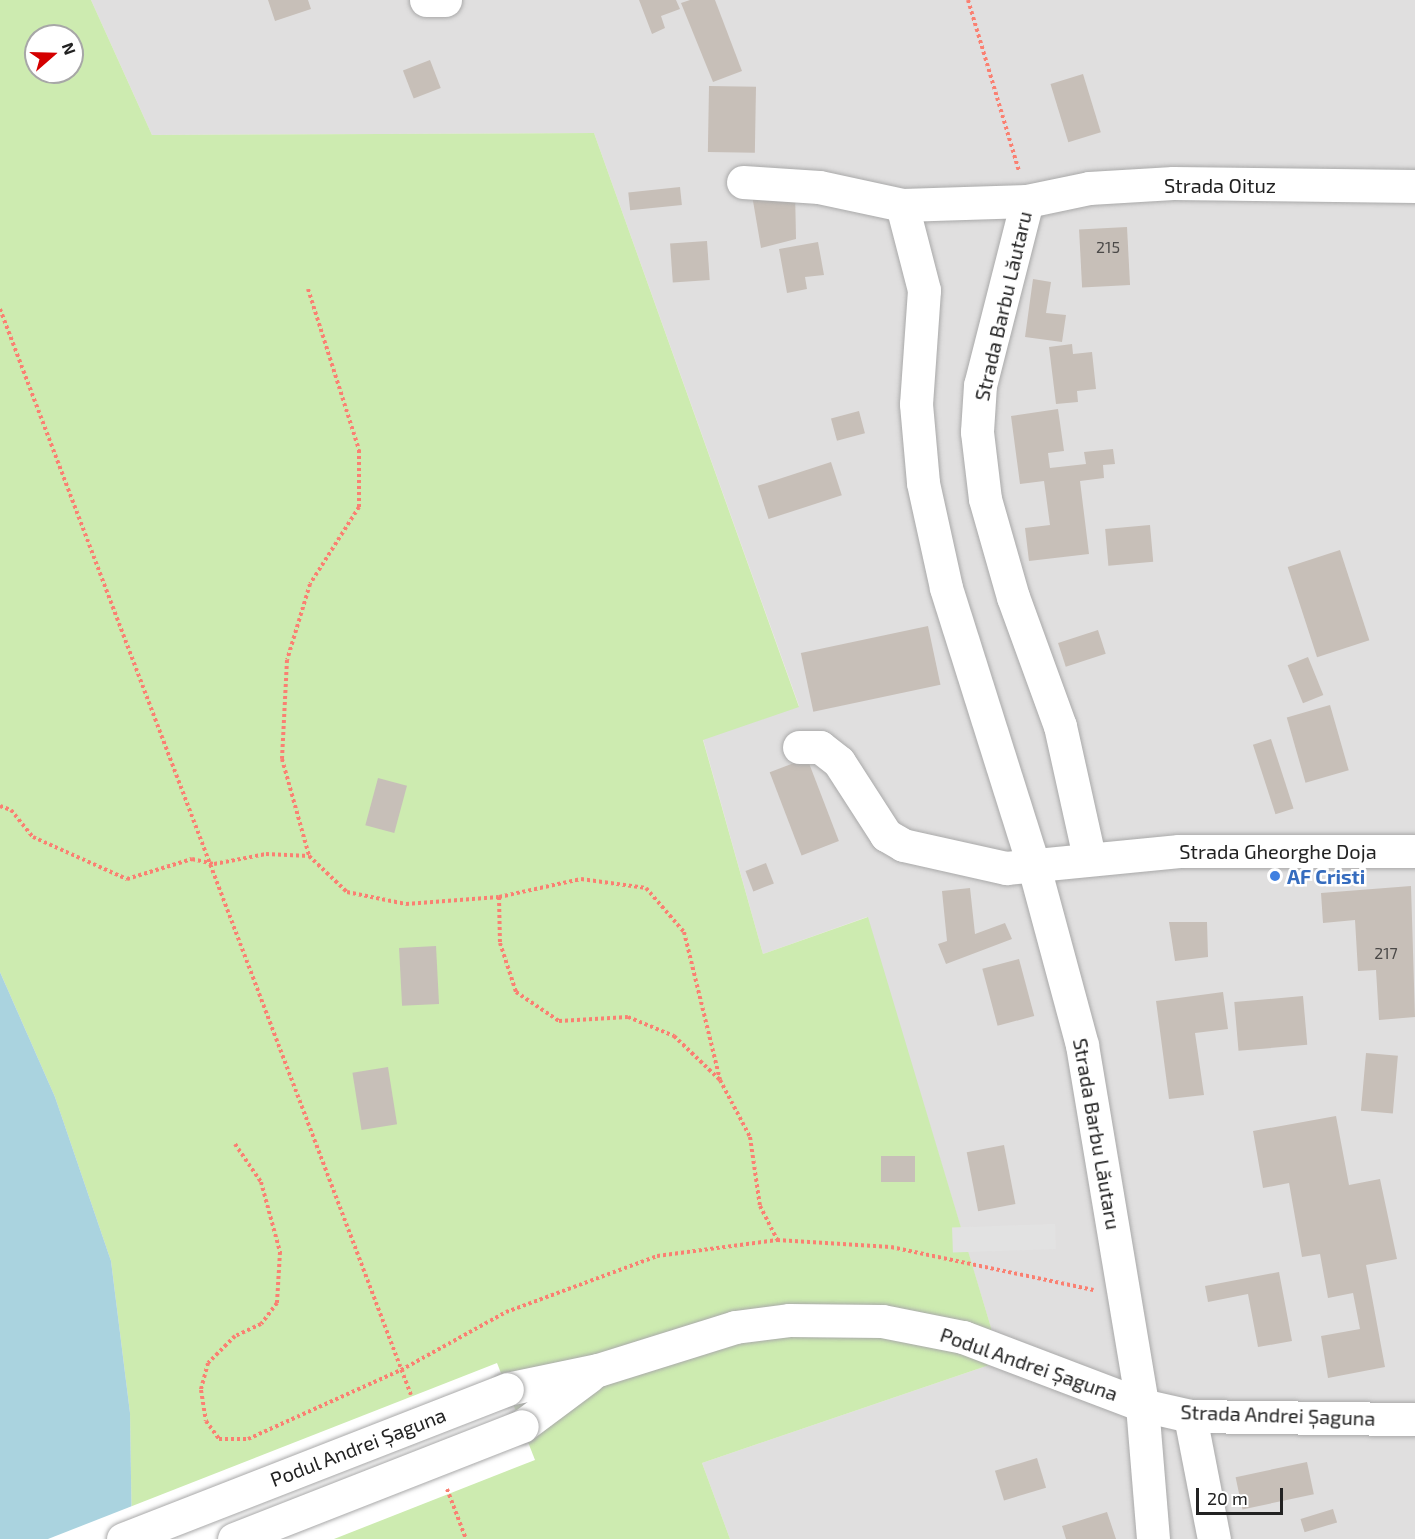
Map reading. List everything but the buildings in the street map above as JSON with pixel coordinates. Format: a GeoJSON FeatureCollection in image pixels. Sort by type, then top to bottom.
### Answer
{"type":"FeatureCollection","features":[{"type":"Feature","properties":{"kind":"street"},"geometry":{"type":"LineString","coordinates":[[426,0],[445,0]]}},
{"type":"Feature","properties":{"kind":"street","name":"Strada Oituz"},"geometry":{"type":"LineString","coordinates":[[743,182],[819,187],[902,205],[1027,201],[1089,188],[1173,183],[1415,186]]}},
{"type":"Feature","properties":{"kind":"street","name":"Strada Barbu Lăutaru"},"geometry":{"type":"LineString","coordinates":[[1027,201],[980,385],[977,432],[985,499],[1013,597],[1060,726],[1089,857]]}},
{"type":"Feature","properties":{"kind":"street","name":"Strada Barbu Lăutaru"},"geometry":{"type":"LineString","coordinates":[[902,205],[924,290],[916,404],[922,483],[946,588],[1034,867],[1082,1045],[1142,1405],[1153,1539]]}},
{"type":"Feature","properties":{"kind":"street","name":"Strada Gheorghe Doja"},"geometry":{"type":"LineString","coordinates":[[799,747],[820,747],[839,762],[886,835],[903,846],[1006,868],[1034,867],[1089,857],[1179,850],[1415,851]]}},
{"type":"Feature","properties":{"kind":"street","name":"Podul Andrei Șaguna"},"geometry":{"type":"LineString","coordinates":[[123,1539],[507,1389],[598,1370],[735,1327],[789,1320],[882,1321],[963,1337],[1142,1405]]}},
{"type":"Feature","properties":{"kind":"street","name":"Podul Andrei Șaguna"},"geometry":{"type":"LineString","coordinates":[[234,1539],[522,1426],[598,1370]]}},
{"type":"Feature","properties":{"kind":"street","name":"Strada Andrei Șaguna"},"geometry":{"type":"LineString","coordinates":[[1142,1405],[1190,1416],[1415,1419]]}},
{"type":"Feature","properties":{"kind":"street"},"geometry":{"type":"LineString","coordinates":[[1190,1416],[1214,1539]]}},
{"type":"Feature","properties":{"kind":"path","name":"Strada Barbu Lăutaru"},"geometry":{"type":"LineString","coordinates":[[968,0],[1027,201]]}},
{"type":"Feature","properties":{"kind":"path"},"geometry":{"type":"LineString","coordinates":[[308,289],[359,450],[359,507],[310,584],[287,660],[282,759],[309,856],[347,892],[406,904],[498,897],[581,879],[646,888],[684,932],[720,1080],[750,1137],[760,1206],[777,1240]]}},
{"type":"Feature","properties":{"kind":"path"},"geometry":{"type":"LineString","coordinates":[[0,309],[214,864],[413,1402]]}},
{"type":"Feature","properties":{"kind":"path"},"geometry":{"type":"LineString","coordinates":[[0,806],[11,810],[33,837],[128,879],[192,859],[214,864],[266,854],[309,856]]}},
{"type":"Feature","properties":{"kind":"path"},"geometry":{"type":"LineString","coordinates":[[498,897],[500,943],[516,992],[559,1021],[628,1017],[674,1036],[720,1080]]}},
{"type":"Feature","properties":{"kind":"path"},"geometry":{"type":"LineString","coordinates":[[235,1144],[261,1182],[280,1252],[277,1303],[261,1324],[235,1336],[208,1363],[201,1390],[206,1421],[219,1439],[248,1439],[401,1370],[506,1312],[657,1256],[777,1240],[891,1247],[1125,1298]]}},
{"type":"Feature","properties":{"kind":"path"},"geometry":{"type":"LineString","coordinates":[[446,1486],[466,1539]]}},
{"type":"Feature","properties":{"kind":"shaded area"},"geometry":{"type":"Polygon","coordinates":[[[91,0],[1415,0],[1415,1539],[730,1539],[702,1463],[1001,1361],[867,917],[763,954],[703,739],[799,706],[594,133],[152,135],[91,0]]]}},
{"type":"Feature","properties":{"kind":"shaded area"},"geometry":{"type":"Polygon","coordinates":[[[1055,1224],[1056,1249],[953,1253],[952,1228],[1055,1224]]]}},
{"type":"Feature","properties":{"kind":"green space"},"geometry":{"type":"Polygon","coordinates":[[[0,0],[91,0],[152,135],[594,133],[799,707],[703,740],[763,954],[868,917],[1001,1361],[702,1463],[730,1539],[132,1539],[130,1413],[111,1261],[55,1097],[0,972],[0,0]]]}},
{"type":"Feature","properties":{"kind":"water"},"geometry":{"type":"Polygon","coordinates":[[[0,972],[55,1097],[111,1261],[130,1413],[132,1539],[0,1539],[0,972]]]}},
{"type":"Feature","properties":{"kind":"pier"},"geometry":{"type":"Polygon","coordinates":[[[497,1363],[535,1460],[334,1539],[48,1539],[497,1363]]]}},
{"type":"Feature","properties":{"kind":"place","name":"AF Cristi"},"geometry":{"type":"Point","coordinates":[1275,876]}}]}
